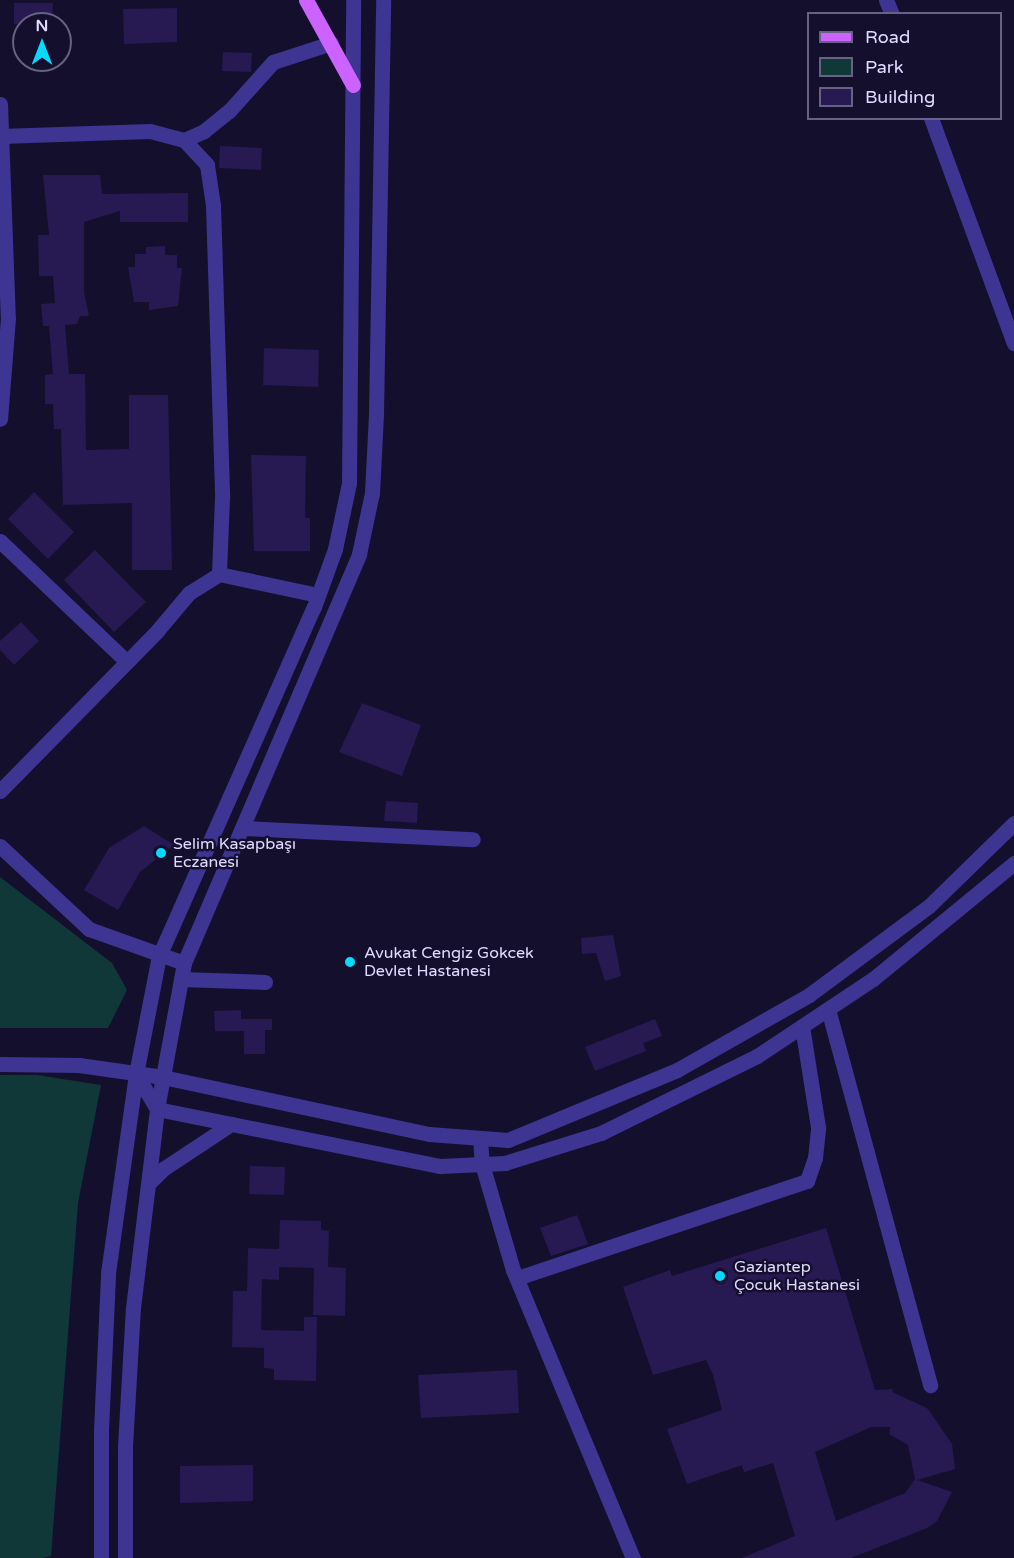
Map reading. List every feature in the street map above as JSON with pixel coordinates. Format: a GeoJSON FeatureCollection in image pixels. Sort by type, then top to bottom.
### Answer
{"type":"FeatureCollection","features":[{"type":"Feature","properties":{"kind":"main road"},"geometry":{"type":"LineString","coordinates":[[306,0],[353,85]]}},
{"type":"Feature","properties":{"kind":"street"},"geometry":{"type":"LineString","coordinates":[[101,1558],[101,1430],[108,1273],[136,1074],[159,956],[318,595],[343,518],[352,442],[353,0]]}},
{"type":"Feature","properties":{"kind":"street"},"geometry":{"type":"LineString","coordinates":[[125,1558],[128,1375],[157,1109],[184,963],[244,828],[359,554],[366,524],[376,414],[383,0]]}},
{"type":"Feature","properties":{"kind":"street"},"geometry":{"type":"LineString","coordinates":[[184,140],[204,131],[229,111],[273,62],[331,43]]}},
{"type":"Feature","properties":{"kind":"street"},"geometry":{"type":"LineString","coordinates":[[0,104],[4,318],[0,418]]}},
{"type":"Feature","properties":{"kind":"street"},"geometry":{"type":"LineString","coordinates":[[932,120],[1014,343]]}},
{"type":"Feature","properties":{"kind":"street"},"geometry":{"type":"LineString","coordinates":[[1,136],[150,131],[184,140],[207,165],[213,205],[222,498],[219,574]]}},
{"type":"Feature","properties":{"kind":"street"},"geometry":{"type":"LineString","coordinates":[[0,541],[127,662]]}},
{"type":"Feature","properties":{"kind":"street"},"geometry":{"type":"LineString","coordinates":[[0,791],[127,662],[189,593],[219,574],[318,595]]}},
{"type":"Feature","properties":{"kind":"street"},"geometry":{"type":"LineString","coordinates":[[0,1064],[79,1065],[163,1077],[429,1134],[508,1140],[676,1070],[809,995],[929,906],[1014,823]]}},
{"type":"Feature","properties":{"kind":"street"},"geometry":{"type":"LineString","coordinates":[[244,828],[473,839]]}},
{"type":"Feature","properties":{"kind":"street"},"geometry":{"type":"LineString","coordinates":[[0,846],[89,929],[159,956],[184,963]]}},
{"type":"Feature","properties":{"kind":"street"},"geometry":{"type":"LineString","coordinates":[[136,1074],[157,1109],[440,1166],[505,1163],[601,1133],[757,1056],[873,979],[1014,863]]}},
{"type":"Feature","properties":{"kind":"street"},"geometry":{"type":"LineString","coordinates":[[181,979],[265,982]]}},
{"type":"Feature","properties":{"kind":"street"},"geometry":{"type":"LineString","coordinates":[[828,1009],[930,1385]]}},
{"type":"Feature","properties":{"kind":"street"},"geometry":{"type":"LineString","coordinates":[[517,1278],[807,1180],[815,1158],[818,1127],[802,1026]]}},
{"type":"Feature","properties":{"kind":"street"},"geometry":{"type":"LineString","coordinates":[[149,1184],[163,1169],[231,1124]]}},
{"type":"Feature","properties":{"kind":"street"},"geometry":{"type":"LineString","coordinates":[[480,1138],[482,1164],[517,1278],[633,1558]]}},
{"type":"Feature","properties":{"kind":"green space"},"geometry":{"type":"Polygon","coordinates":[[[0,877],[112,963],[127,990],[108,1028],[0,1028],[0,877]]]}},
{"type":"Feature","properties":{"kind":"green space"},"geometry":{"type":"Polygon","coordinates":[[[0,1075],[37,1075],[101,1085],[78,1203],[51,1556],[42,1558],[0,1558],[0,1075]]]}},
{"type":"Feature","properties":{"kind":"building"},"geometry":{"type":"Polygon","coordinates":[[[14,3],[53,3],[53,12],[14,12],[14,3]]]}},
{"type":"Feature","properties":{"kind":"building"},"geometry":{"type":"Polygon","coordinates":[[[177,8],[177,42],[124,44],[123,9],[177,8]]]}},
{"type":"Feature","properties":{"kind":"building"},"geometry":{"type":"Polygon","coordinates":[[[223,52],[252,53],[251,72],[222,71],[223,52]]]}},
{"type":"Feature","properties":{"kind":"building"},"geometry":{"type":"Polygon","coordinates":[[[220,146],[262,148],[261,170],[219,168],[220,146]]]}},
{"type":"Feature","properties":{"kind":"building"},"geometry":{"type":"Polygon","coordinates":[[[43,175],[100,175],[102,194],[188,193],[188,222],[120,222],[120,211],[84,222],[84,292],[89,316],[80,316],[77,324],[65,325],[69,374],[85,374],[86,450],[129,449],[129,395],[168,395],[172,570],[132,570],[132,503],[63,505],[61,429],[54,429],[53,404],[45,404],[45,375],[53,374],[49,326],[43,326],[41,304],[55,303],[53,276],[39,276],[38,235],[49,235],[43,175]]]}},
{"type":"Feature","properties":{"kind":"building"},"geometry":{"type":"Polygon","coordinates":[[[165,246],[165,255],[177,255],[177,268],[182,268],[178,306],[149,310],[149,302],[134,302],[128,267],[135,267],[135,254],[146,254],[146,247],[165,246]]]}},
{"type":"Feature","properties":{"kind":"building"},"geometry":{"type":"Polygon","coordinates":[[[264,348],[319,350],[318,387],[263,385],[264,348]]]}},
{"type":"Feature","properties":{"kind":"building"},"geometry":{"type":"Polygon","coordinates":[[[251,455],[306,456],[305,518],[310,518],[310,551],[254,551],[251,455]]]}},
{"type":"Feature","properties":{"kind":"building"},"geometry":{"type":"Polygon","coordinates":[[[34,492],[74,532],[48,559],[8,519],[34,492]]]}},
{"type":"Feature","properties":{"kind":"building"},"geometry":{"type":"Polygon","coordinates":[[[95,550],[146,602],[114,632],[64,580],[95,550]]]}},
{"type":"Feature","properties":{"kind":"building"},"geometry":{"type":"Polygon","coordinates":[[[21,622],[39,641],[14,665],[0,650],[0,641],[21,622]]]}},
{"type":"Feature","properties":{"kind":"building"},"geometry":{"type":"Polygon","coordinates":[[[362,703],[421,725],[402,776],[339,752],[362,703]]]}},
{"type":"Feature","properties":{"kind":"building"},"geometry":{"type":"Polygon","coordinates":[[[386,801],[418,803],[417,823],[384,821],[386,801]]]}},
{"type":"Feature","properties":{"kind":"building"},"geometry":{"type":"Polygon","coordinates":[[[144,826],[174,845],[140,872],[118,910],[84,890],[109,848],[144,826]]]}},
{"type":"Feature","properties":{"kind":"building"},"geometry":{"type":"Polygon","coordinates":[[[613,935],[621,976],[605,981],[596,953],[582,954],[581,938],[613,935]]]}},
{"type":"Feature","properties":{"kind":"building"},"geometry":{"type":"Polygon","coordinates":[[[241,1010],[241,1019],[272,1019],[272,1030],[265,1030],[265,1054],[244,1054],[244,1031],[215,1031],[214,1011],[241,1010]]]}},
{"type":"Feature","properties":{"kind":"building"},"geometry":{"type":"Polygon","coordinates":[[[655,1019],[662,1036],[643,1043],[646,1051],[595,1071],[585,1047],[655,1019]]]}},
{"type":"Feature","properties":{"kind":"building"},"geometry":{"type":"Polygon","coordinates":[[[250,1166],[285,1167],[284,1195],[249,1194],[250,1166]]]}},
{"type":"Feature","properties":{"kind":"building"},"geometry":{"type":"Polygon","coordinates":[[[577,1215],[588,1244],[551,1256],[540,1228],[577,1215]]]}},
{"type":"Feature","properties":{"kind":"building"},"geometry":{"type":"Polygon","coordinates":[[[280,1220],[321,1221],[321,1230],[329,1231],[328,1267],[346,1268],[345,1316],[313,1315],[314,1268],[279,1267],[279,1280],[262,1279],[261,1330],[304,1331],[304,1317],[317,1317],[316,1381],[274,1380],[274,1369],[264,1368],[264,1348],[232,1347],[233,1291],[247,1291],[248,1248],[279,1249],[280,1220]]]}},
{"type":"Feature","properties":{"kind":"building"},"geometry":{"type":"Polygon","coordinates":[[[826,1228],[875,1390],[893,1389],[892,1392],[927,1408],[952,1444],[955,1469],[917,1480],[952,1492],[937,1521],[927,1528],[851,1558],[742,1558],[795,1536],[773,1463],[744,1472],[742,1465],[687,1484],[667,1429],[722,1410],[713,1375],[706,1360],[653,1375],[623,1287],[670,1270],[672,1276],[826,1228]],[[871,1427],[815,1452],[836,1521],[905,1493],[915,1479],[908,1445],[889,1434],[890,1427],[871,1427]]]}},
{"type":"Feature","properties":{"kind":"building"},"geometry":{"type":"Polygon","coordinates":[[[517,1370],[519,1413],[421,1418],[418,1375],[517,1370]]]}},
{"type":"Feature","properties":{"kind":"building"},"geometry":{"type":"Polygon","coordinates":[[[253,1465],[253,1501],[180,1503],[180,1466],[253,1465]]]}},
{"type":"Feature","properties":{"kind":"place","name":"Selim Kasapbaşı Eczanesi"},"geometry":{"type":"Point","coordinates":[161,853]}},
{"type":"Feature","properties":{"kind":"place","name":"Avukat Cengiz Gokcek Devlet Hastanesi"},"geometry":{"type":"Point","coordinates":[350,962]}},
{"type":"Feature","properties":{"kind":"place","name":"Gaziantep Çocuk Hastanesi"},"geometry":{"type":"Point","coordinates":[720,1276]}}]}
